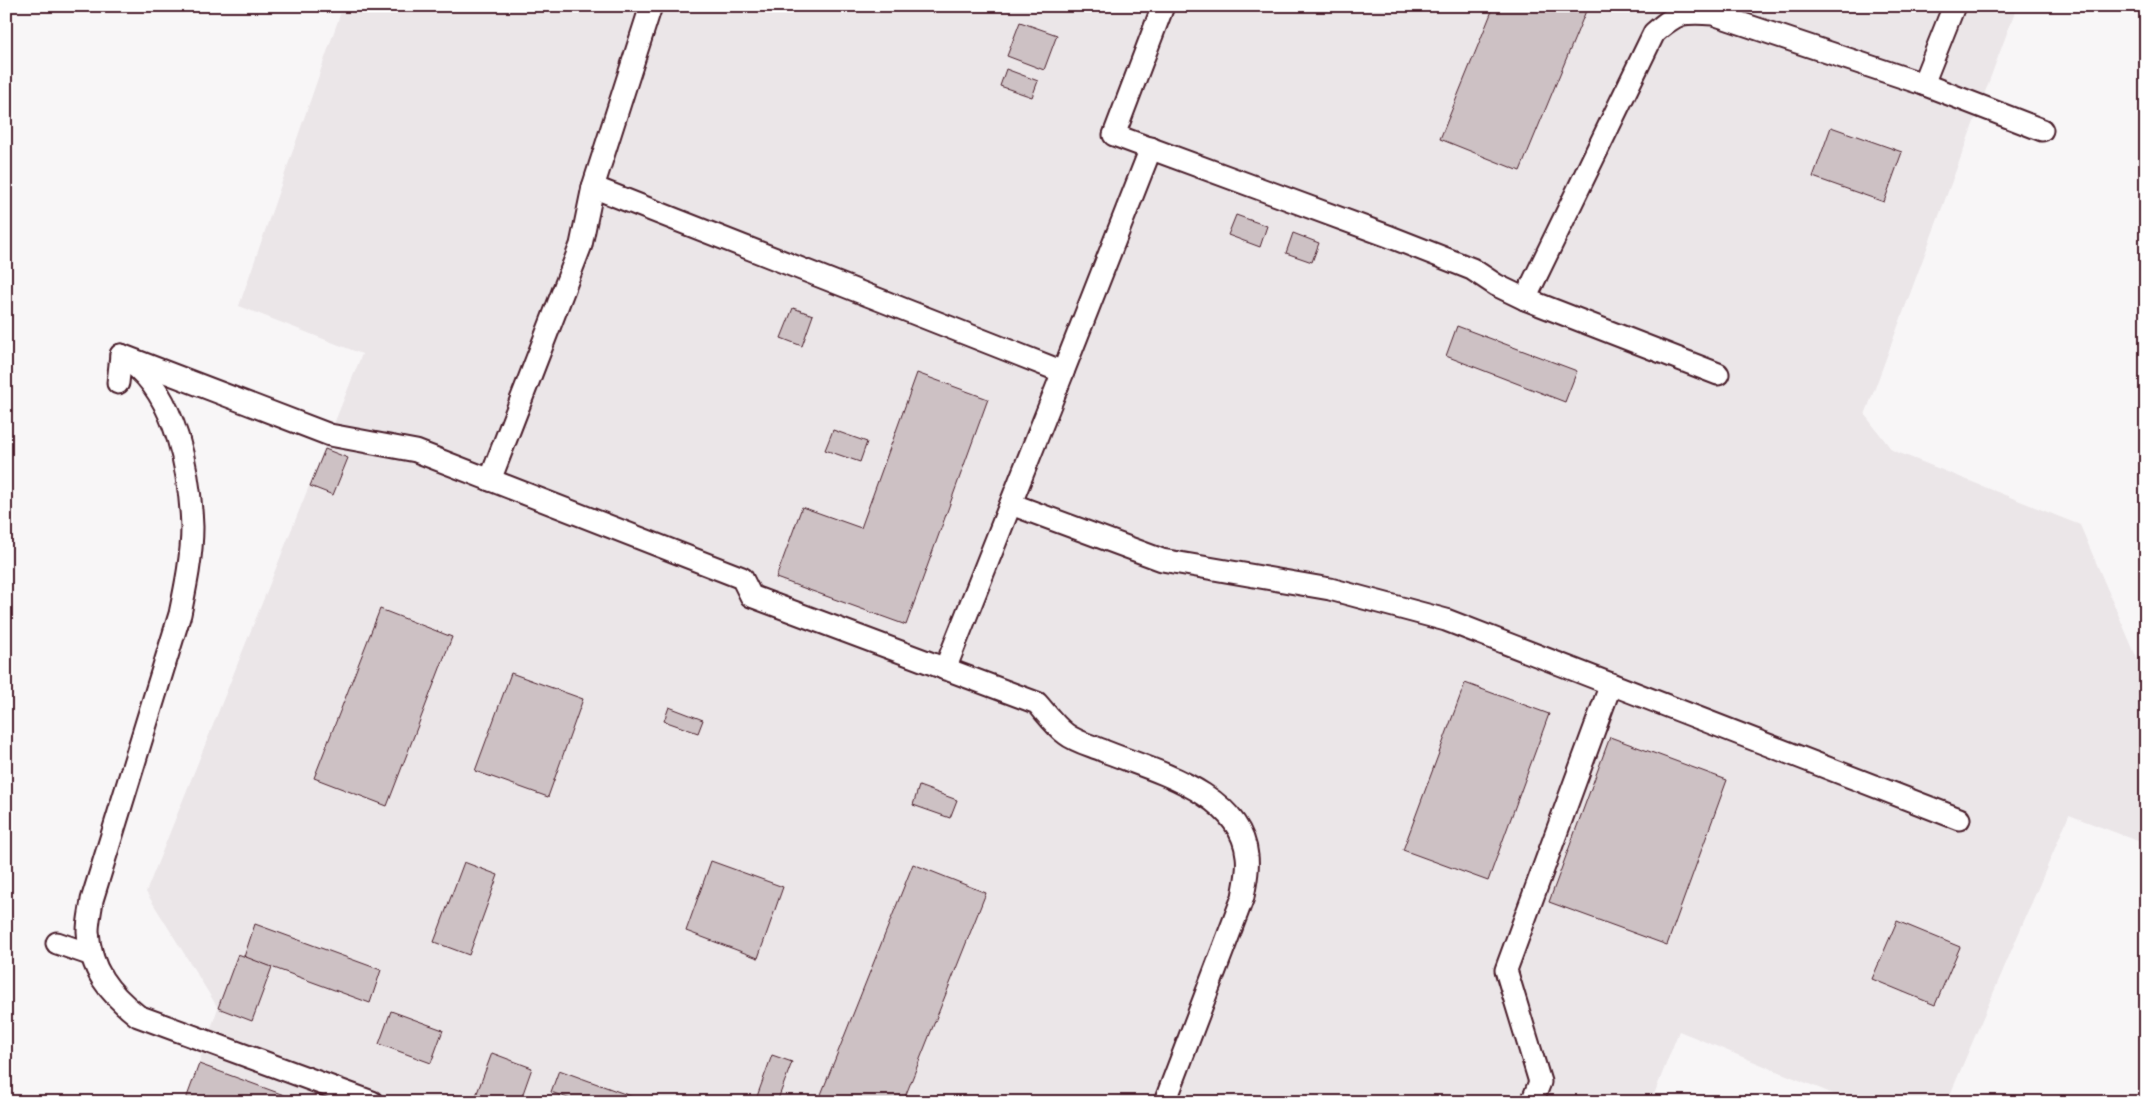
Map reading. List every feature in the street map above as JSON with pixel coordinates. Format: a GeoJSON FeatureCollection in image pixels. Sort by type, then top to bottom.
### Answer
{"type":"FeatureCollection","features":[{"type":"Feature","properties":{"kind":"lane"},"geometry":{"type":"LineString","coordinates":[[490,480],[581,245],[593,187],[651,6]]}},
{"type":"Feature","properties":{"kind":"lane"},"geometry":{"type":"LineString","coordinates":[[1163,6],[1114,135],[1472,269],[1496,285],[1526,299],[1718,374]]}},
{"type":"Feature","properties":{"kind":"lane"},"geometry":{"type":"LineString","coordinates":[[1923,84],[1954,6]]}},
{"type":"Feature","properties":{"kind":"lane"},"geometry":{"type":"LineString","coordinates":[[1526,299],[1654,33],[1671,18],[1687,13],[1714,14],[1923,84],[2042,130]]}},
{"type":"Feature","properties":{"kind":"lane"},"geometry":{"type":"LineString","coordinates":[[945,669],[1151,148]]}},
{"type":"Feature","properties":{"kind":"lane"},"geometry":{"type":"LineString","coordinates":[[593,187],[1063,372]]}},
{"type":"Feature","properties":{"kind":"lane"},"geometry":{"type":"LineString","coordinates":[[121,355],[330,435],[416,450],[742,578],[751,596],[1037,703],[1066,735],[1186,785],[1218,803],[1233,818],[1242,833],[1247,855],[1247,874],[1243,897],[1165,1102]]}},
{"type":"Feature","properties":{"kind":"lane"},"geometry":{"type":"LineString","coordinates":[[118,383],[121,355]]}},
{"type":"Feature","properties":{"kind":"lane"},"geometry":{"type":"LineString","coordinates":[[121,355],[143,372],[160,394],[172,420],[182,454],[192,527],[189,567],[180,614],[92,900],[88,930],[92,955],[104,982],[117,999],[138,1016],[372,1102]]}},
{"type":"Feature","properties":{"kind":"lane"},"geometry":{"type":"LineString","coordinates":[[1011,504],[1162,560],[1330,589],[1446,620],[1959,820]]}},
{"type":"Feature","properties":{"kind":"lane"},"geometry":{"type":"LineString","coordinates":[[1532,1102],[1540,1082],[1506,970],[1611,684]]}},
{"type":"Feature","properties":{"kind":"lane"},"geometry":{"type":"LineString","coordinates":[[58,943],[92,955]]}},
{"type":"Feature","properties":{"kind":"shaded area"},"geometry":{"type":"Polygon","coordinates":[[[343,6],[2017,6],[1865,415],[1892,450],[2080,525],[2139,663],[2146,665],[2146,844],[2069,815],[1947,1102],[1853,1102],[1679,1031],[1651,1102],[185,1102],[218,1008],[146,892],[362,354],[239,306],[343,6]]]}},
{"type":"Feature","properties":{"kind":"building"},"geometry":{"type":"Polygon","coordinates":[[[1494,6],[1588,6],[1520,171],[1440,139],[1494,6]]]}},
{"type":"Feature","properties":{"kind":"building"},"geometry":{"type":"Polygon","coordinates":[[[1020,22],[1057,35],[1044,70],[1007,56],[1020,22]]]}},
{"type":"Feature","properties":{"kind":"building"},"geometry":{"type":"Polygon","coordinates":[[[1006,69],[1038,81],[1032,97],[1000,86],[1006,69]]]}},
{"type":"Feature","properties":{"kind":"building"},"geometry":{"type":"Polygon","coordinates":[[[1831,127],[1902,152],[1884,202],[1813,177],[1831,127]]]}},
{"type":"Feature","properties":{"kind":"building"},"geometry":{"type":"Polygon","coordinates":[[[1236,215],[1267,226],[1260,247],[1228,235],[1236,215]]]}},
{"type":"Feature","properties":{"kind":"building"},"geometry":{"type":"Polygon","coordinates":[[[1293,233],[1319,243],[1312,262],[1286,253],[1293,233]]]}},
{"type":"Feature","properties":{"kind":"building"},"geometry":{"type":"Polygon","coordinates":[[[793,308],[813,315],[802,346],[781,338],[793,308]]]}},
{"type":"Feature","properties":{"kind":"building"},"geometry":{"type":"Polygon","coordinates":[[[1457,326],[1577,371],[1565,402],[1446,356],[1457,326]]]}},
{"type":"Feature","properties":{"kind":"building"},"geometry":{"type":"Polygon","coordinates":[[[917,373],[988,399],[906,625],[776,578],[802,507],[861,528],[917,373]]]}},
{"type":"Feature","properties":{"kind":"building"},"geometry":{"type":"Polygon","coordinates":[[[833,430],[867,442],[860,462],[825,450],[833,430]]]}},
{"type":"Feature","properties":{"kind":"building"},"geometry":{"type":"Polygon","coordinates":[[[325,449],[348,458],[333,495],[310,486],[325,449]]]}},
{"type":"Feature","properties":{"kind":"building"},"geometry":{"type":"Polygon","coordinates":[[[380,609],[452,637],[387,806],[314,778],[380,609]]]}},
{"type":"Feature","properties":{"kind":"building"},"geometry":{"type":"Polygon","coordinates":[[[511,673],[583,699],[548,797],[475,771],[511,673]]]}},
{"type":"Feature","properties":{"kind":"building"},"geometry":{"type":"Polygon","coordinates":[[[1465,683],[1549,714],[1488,881],[1403,850],[1465,683]]]}},
{"type":"Feature","properties":{"kind":"building"},"geometry":{"type":"Polygon","coordinates":[[[669,707],[703,720],[698,733],[664,721],[669,707]]]}},
{"type":"Feature","properties":{"kind":"building"},"geometry":{"type":"Polygon","coordinates":[[[1610,737],[1727,780],[1667,945],[1549,902],[1610,737]]]}},
{"type":"Feature","properties":{"kind":"building"},"geometry":{"type":"Polygon","coordinates":[[[919,786],[957,800],[950,818],[913,805],[919,786]]]}},
{"type":"Feature","properties":{"kind":"building"},"geometry":{"type":"Polygon","coordinates":[[[711,861],[783,887],[758,958],[686,931],[711,861]]]}},
{"type":"Feature","properties":{"kind":"building"},"geometry":{"type":"Polygon","coordinates":[[[464,862],[498,875],[469,955],[434,942],[464,862]]]}},
{"type":"Feature","properties":{"kind":"building"},"geometry":{"type":"Polygon","coordinates":[[[913,864],[986,893],[903,1102],[818,1102],[913,864]]]}},
{"type":"Feature","properties":{"kind":"building"},"geometry":{"type":"Polygon","coordinates":[[[1897,921],[1960,947],[1935,1005],[1872,979],[1897,921]]]}},
{"type":"Feature","properties":{"kind":"building"},"geometry":{"type":"Polygon","coordinates":[[[255,924],[381,970],[370,1003],[244,957],[255,924]]]}},
{"type":"Feature","properties":{"kind":"building"},"geometry":{"type":"Polygon","coordinates":[[[238,954],[272,967],[252,1021],[218,1008],[238,954]]]}},
{"type":"Feature","properties":{"kind":"building"},"geometry":{"type":"Polygon","coordinates":[[[391,1011],[443,1030],[431,1063],[379,1044],[391,1011]]]}},
{"type":"Feature","properties":{"kind":"building"},"geometry":{"type":"Polygon","coordinates":[[[492,1053],[532,1068],[520,1102],[474,1101],[492,1053]]]}},
{"type":"Feature","properties":{"kind":"building"},"geometry":{"type":"Polygon","coordinates":[[[772,1055],[792,1062],[777,1102],[755,1102],[772,1055]]]}},
{"type":"Feature","properties":{"kind":"building"},"geometry":{"type":"Polygon","coordinates":[[[199,1064],[303,1102],[185,1102],[199,1064]]]}},
{"type":"Feature","properties":{"kind":"building"},"geometry":{"type":"Polygon","coordinates":[[[559,1070],[647,1102],[579,1102],[551,1092],[559,1070]]]}}]}
